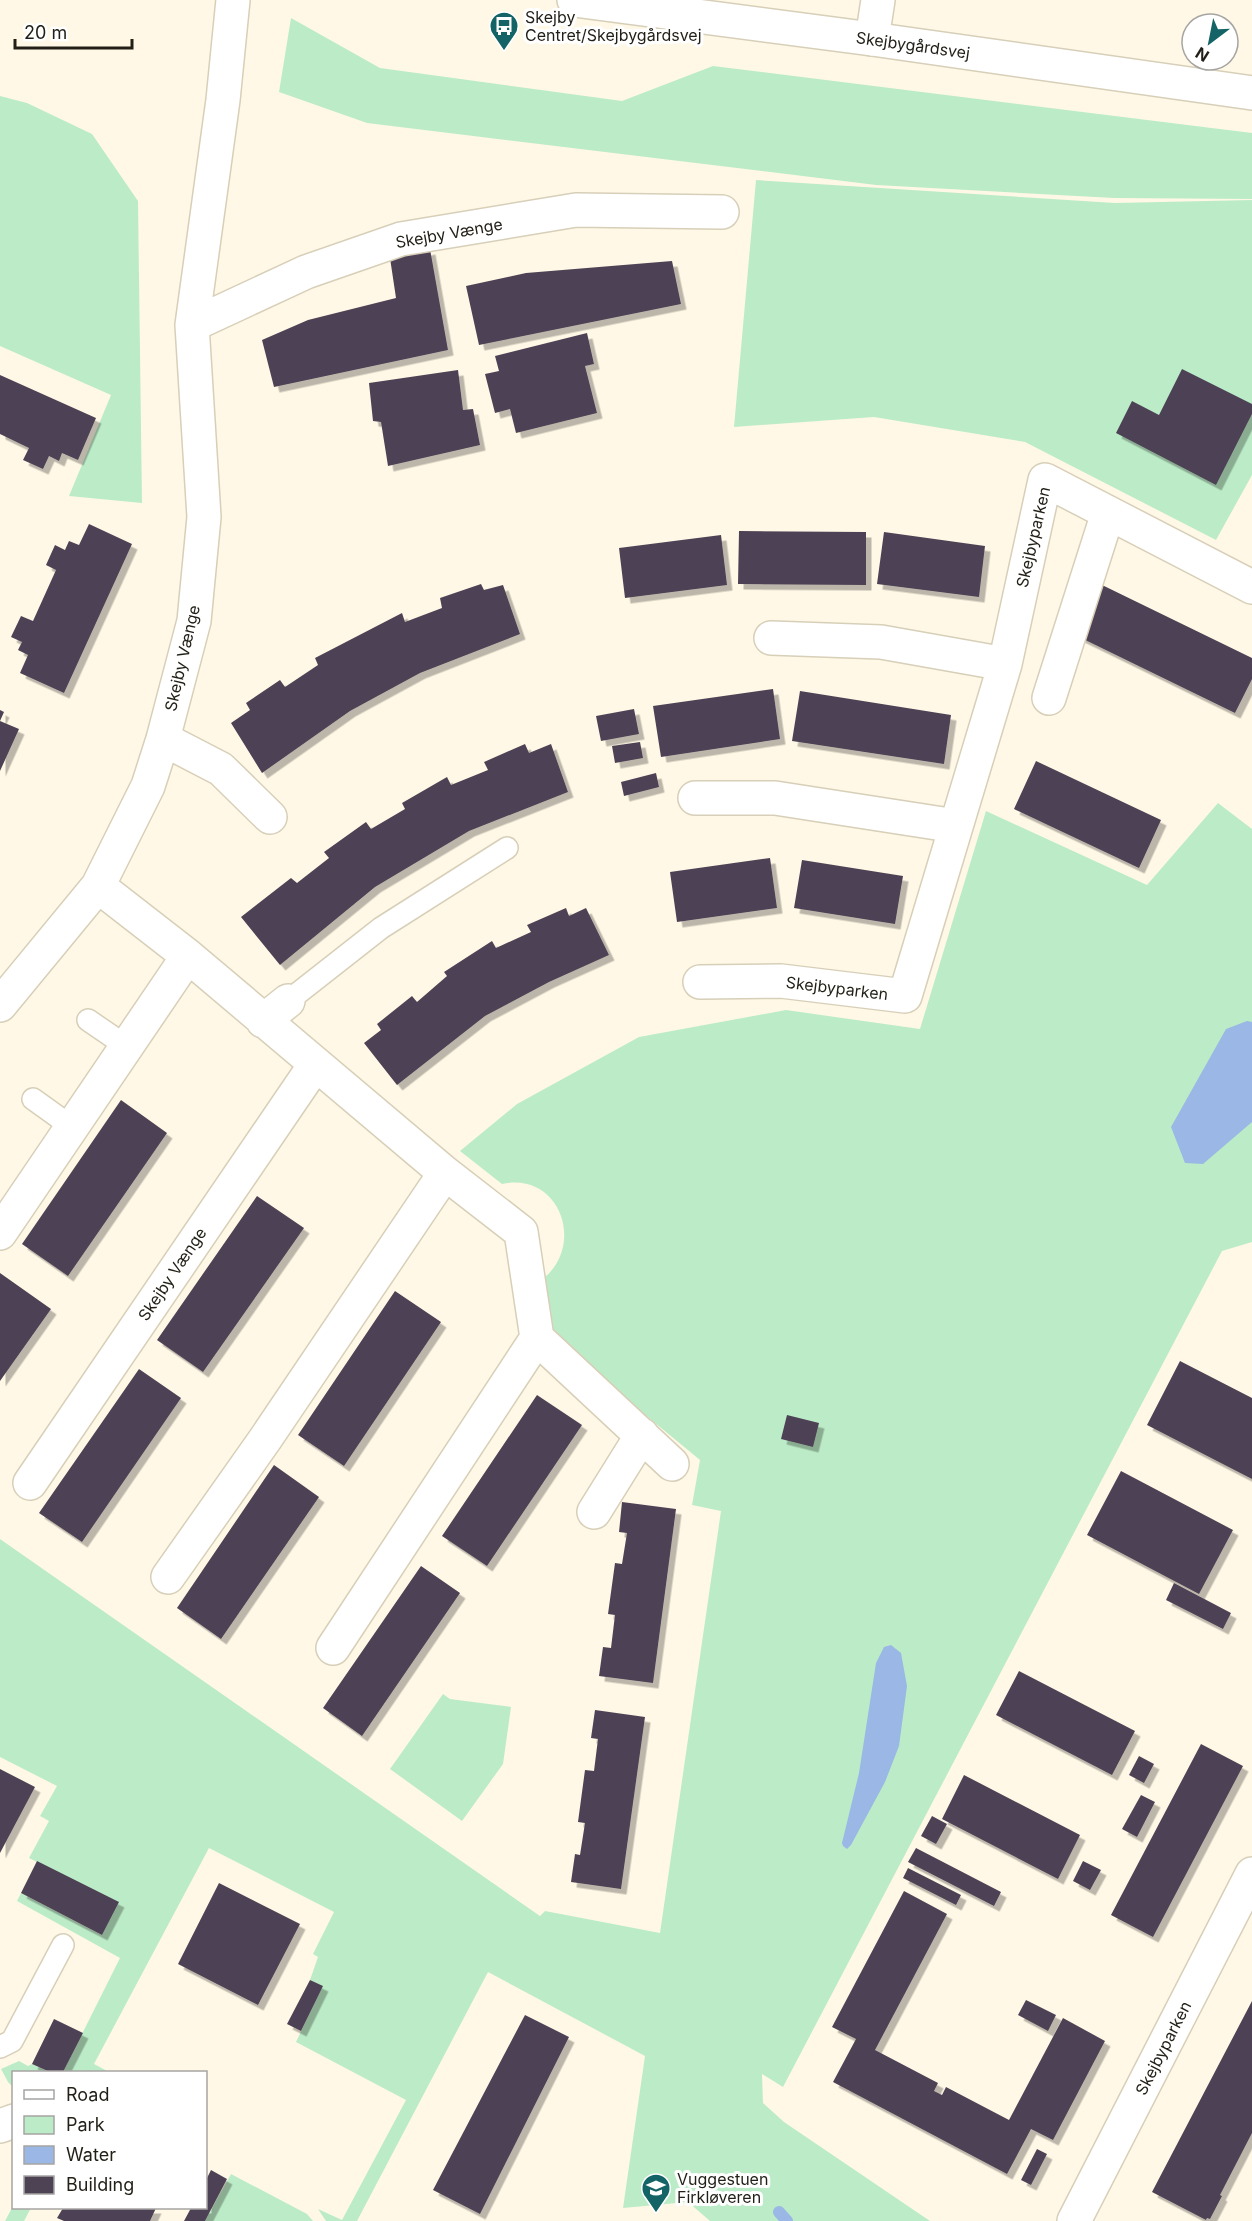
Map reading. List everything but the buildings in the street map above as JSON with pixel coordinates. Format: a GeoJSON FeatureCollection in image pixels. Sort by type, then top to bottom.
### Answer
{"type":"FeatureCollection","features":[{"type":"Feature","properties":{"kind":"street","name":"Skejby Vænge"},"geometry":{"type":"LineString","coordinates":[[0,1005],[98,886],[148,786],[163,739],[194,621],[204,517],[192,325],[221,111],[233,0]]}},
{"type":"Feature","properties":{"kind":"street","name":"Skejbygårdsvej"},"geometry":{"type":"LineString","coordinates":[[574,0],[872,39],[1252,93]]}},
{"type":"Feature","properties":{"kind":"street"},"geometry":{"type":"LineString","coordinates":[[872,39],[878,0]]}},
{"type":"Feature","properties":{"kind":"street","name":"Skejby Vænge"},"geometry":{"type":"LineString","coordinates":[[192,325],[306,272],[401,239],[576,210],[722,212]]}},
{"type":"Feature","properties":{"kind":"street","name":"Skejbyparken"},"geometry":{"type":"LineString","coordinates":[[700,982],[781,981],[905,996],[1005,664],[1045,480],[1252,587]]}},
{"type":"Feature","properties":{"kind":"street"},"geometry":{"type":"LineString","coordinates":[[1048,698],[1108,513]]}},
{"type":"Feature","properties":{"kind":"street"},"geometry":{"type":"LineString","coordinates":[[771,638],[881,642],[1005,664]]}},
{"type":"Feature","properties":{"kind":"street"},"geometry":{"type":"LineString","coordinates":[[163,739],[221,769],[270,817]]}},
{"type":"Feature","properties":{"kind":"street"},"geometry":{"type":"LineString","coordinates":[[695,798],[775,798],[956,826]]}},
{"type":"Feature","properties":{"kind":"street"},"geometry":{"type":"LineString","coordinates":[[98,886],[188,956],[315,1065],[406,1124],[445,1173],[521,1232],[537,1338],[672,1464]]}},
{"type":"Feature","properties":{"kind":"street"},"geometry":{"type":"LineString","coordinates":[[0,1233],[188,956]]}},
{"type":"Feature","properties":{"kind":"street"},"geometry":{"type":"LineString","coordinates":[[263,1021],[288,1001]]}},
{"type":"Feature","properties":{"kind":"street","name":"Skejby Vænge"},"geometry":{"type":"LineString","coordinates":[[30,1483],[315,1065]]}},
{"type":"Feature","properties":{"kind":"street"},"geometry":{"type":"LineString","coordinates":[[168,1577],[445,1173]]}},
{"type":"Feature","properties":{"kind":"street"},"geometry":{"type":"LineString","coordinates":[[333,1648],[537,1338]]}},
{"type":"Feature","properties":{"kind":"street"},"geometry":{"type":"LineString","coordinates":[[594,1512],[642,1435]]}},
{"type":"Feature","properties":{"kind":"street","name":"Skejbyparken"},"geometry":{"type":"LineString","coordinates":[[1074,2221],[1252,1874]]}},
{"type":"Feature","properties":{"kind":"lane"},"geometry":{"type":"LineString","coordinates":[[288,1001],[381,928],[507,848]]}},
{"type":"Feature","properties":{"kind":"lane"},"geometry":{"type":"LineString","coordinates":[[88,1020],[126,1046]]}},
{"type":"Feature","properties":{"kind":"lane"},"geometry":{"type":"LineString","coordinates":[[33,1099],[72,1127]]}},
{"type":"Feature","properties":{"kind":"lane"},"geometry":{"type":"LineString","coordinates":[[0,2047],[12,2041],[63,1945]]}},
{"type":"Feature","properties":{"kind":"green space"},"geometry":{"type":"Polygon","coordinates":[[[291,18],[380,68],[622,101],[713,66],[1252,133],[1252,199],[1114,198],[876,185],[367,123],[279,92],[291,18]]]}},
{"type":"Feature","properties":{"kind":"green space"},"geometry":{"type":"Polygon","coordinates":[[[0,96],[27,103],[92,134],[138,201],[142,503],[69,496],[111,395],[0,346],[0,96]]]}},
{"type":"Feature","properties":{"kind":"green space"},"geometry":{"type":"Polygon","coordinates":[[[756,180],[1115,203],[1252,200],[1252,475],[1216,540],[1025,442],[874,417],[734,427],[756,180]]]}},
{"type":"Feature","properties":{"kind":"green space"},"geometry":{"type":"Polygon","coordinates":[[[1218,803],[1252,829],[1252,1242],[1222,1251],[783,2087],[762,2074],[763,2103],[784,2122],[930,2221],[710,2221],[688,2202],[623,2208],[645,2056],[488,1972],[357,2221],[326,2221],[318,2209],[342,2220],[406,2100],[296,2042],[322,1987],[310,1980],[318,1957],[313,1954],[334,1912],[209,1848],[94,2064],[107,2071],[64,2071],[120,1958],[17,1901],[21,1893],[102,1935],[118,1902],[29,1858],[49,1821],[40,1816],[57,1786],[0,1757],[0,1539],[540,1916],[545,1911],[660,1933],[721,1511],[692,1505],[700,1460],[547,1334],[540,1281],[554,1267],[562,1250],[564,1232],[561,1215],[552,1200],[539,1189],[522,1183],[502,1184],[460,1151],[517,1104],[639,1037],[786,1010],[920,1029],[986,811],[1147,885],[1218,803]]]}},
{"type":"Feature","properties":{"kind":"green space"},"geometry":{"type":"Polygon","coordinates":[[[443,1694],[450,1699],[511,1707],[503,1764],[462,1821],[390,1769],[443,1694]]]}},
{"type":"Feature","properties":{"kind":"green space"},"geometry":{"type":"Polygon","coordinates":[[[19,2061],[48,2071],[12,2071],[12,2086],[1,2069],[19,2061]]]}},
{"type":"Feature","properties":{"kind":"green space"},"geometry":{"type":"Polygon","coordinates":[[[231,2174],[307,2214],[313,2221],[205,2221],[231,2174]]]}},
{"type":"Feature","properties":{"kind":"green space"},"geometry":{"type":"Polygon","coordinates":[[[12,2208],[30,2209],[24,2221],[5,2221],[12,2208]]]}},
{"type":"Feature","properties":{"kind":"water"},"geometry":{"type":"Polygon","coordinates":[[[1247,1021],[1252,1022],[1252,1122],[1203,1164],[1185,1163],[1171,1127],[1226,1029],[1247,1021]]]}},
{"type":"Feature","properties":{"kind":"water"},"geometry":{"type":"Polygon","coordinates":[[[891,1645],[901,1653],[907,1686],[899,1746],[885,1782],[847,1849],[842,1843],[859,1773],[876,1663],[884,1647],[891,1645]]]}},
{"type":"Feature","properties":{"kind":"waterway"},"geometry":{"type":"LineString","coordinates":[[779,2212],[787,2221]]}},
{"type":"Feature","properties":{"kind":"place","name":"Skejby Centret/Skejbygårdsvej"},"geometry":{"type":"Point","coordinates":[504,52]}},
{"type":"Feature","properties":{"kind":"place","name":"Vuggestuen Firkløveren"},"geometry":{"type":"Point","coordinates":[656,2214]}}]}
